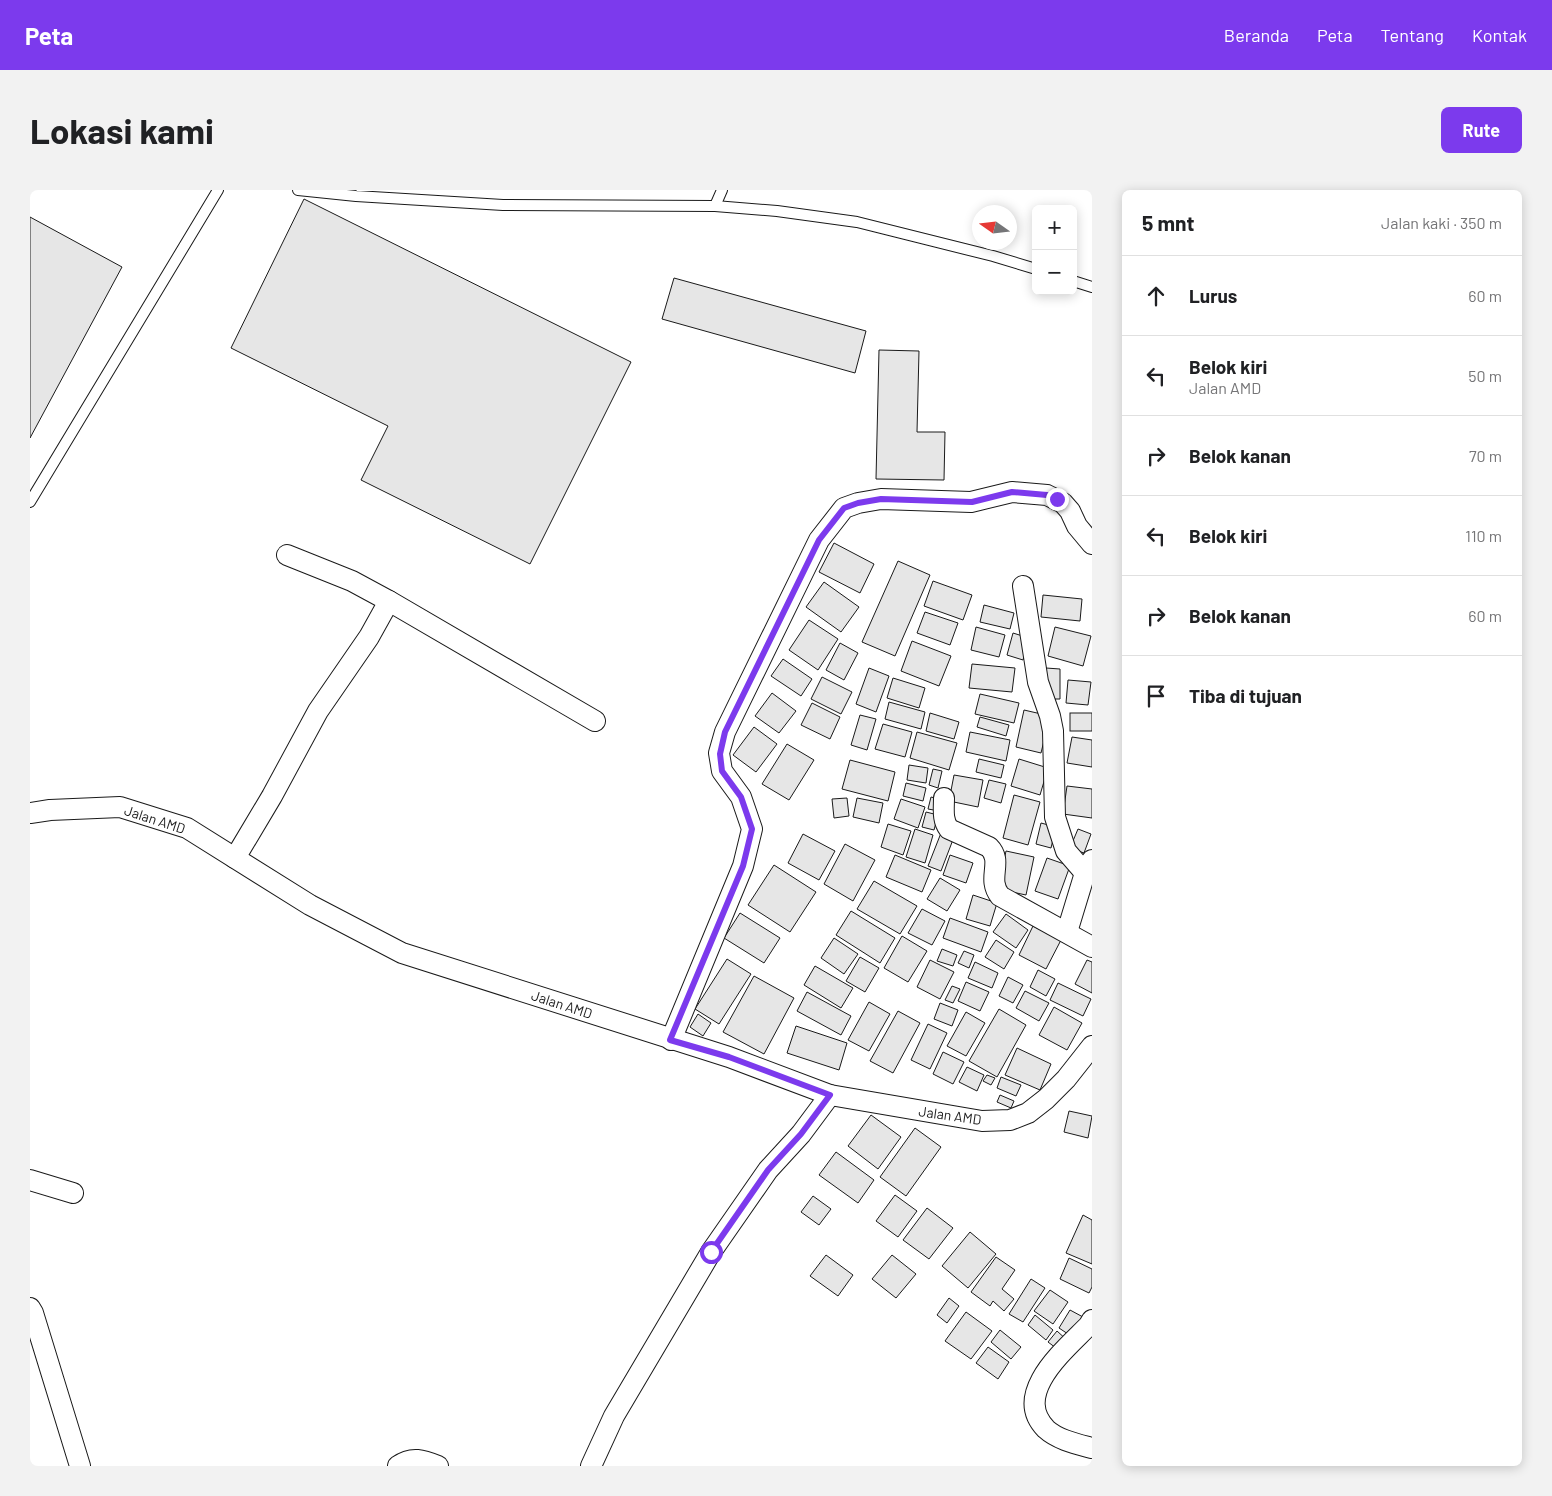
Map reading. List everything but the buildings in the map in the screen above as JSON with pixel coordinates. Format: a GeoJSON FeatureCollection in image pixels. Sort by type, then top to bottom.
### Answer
{"type":"FeatureCollection","features":[{"type":"Feature","properties":{"kind":"street"},"geometry":{"type":"LineString","coordinates":[[670,1040],[743,866],[752,829],[741,797],[722,771],[720,754],[725,732],[819,540],[844,508],[858,503],[881,499],[972,502],[1012,492],[1047,495],[1063,503],[1070,511],[1077,526],[1092,544]]}},
{"type":"Feature","properties":{"kind":"street"},"geometry":{"type":"LineString","coordinates":[[287,555],[352,581],[390,601],[595,721]]}},
{"type":"Feature","properties":{"kind":"street"},"geometry":{"type":"LineString","coordinates":[[1022,586],[1038,682],[1050,716],[1053,731],[1055,817],[1066,850],[1088,867],[1067,932]]}},
{"type":"Feature","properties":{"kind":"street"},"geometry":{"type":"LineString","coordinates":[[235,858],[272,796],[318,711],[369,636],[390,601]]}},
{"type":"Feature","properties":{"kind":"street"},"geometry":{"type":"LineString","coordinates":[[944,798],[944,818],[945,824],[949,829],[989,847],[994,852],[996,860],[993,881],[995,889],[1000,896],[1092,947]]}},
{"type":"Feature","properties":{"kind":"street","name":"Jalan AMD"},"geometry":{"type":"LineString","coordinates":[[30,813],[50,810],[120,807],[187,828],[310,905],[402,953],[670,1040],[729,1057],[830,1095],[982,1121],[1010,1120],[1028,1113],[1046,1099],[1066,1079],[1092,1046]]}},
{"type":"Feature","properties":{"kind":"street"},"geometry":{"type":"LineString","coordinates":[[591,1466],[614,1416],[711,1252],[768,1170],[801,1134],[830,1095]]}},
{"type":"Feature","properties":{"kind":"street"},"geometry":{"type":"LineString","coordinates":[[30,1180],[73,1193]]}},
{"type":"Feature","properties":{"kind":"street"},"geometry":{"type":"LineString","coordinates":[[30,1308],[80,1466]]}},
{"type":"Feature","properties":{"kind":"street"},"geometry":{"type":"LineString","coordinates":[[1092,1320],[1051,1364],[1037,1387],[1035,1400],[1036,1414],[1046,1429],[1060,1438],[1092,1448]]}},
{"type":"Feature","properties":{"kind":"street"},"geometry":{"type":"LineString","coordinates":[[398,1466],[406,1461],[420,1459],[438,1466]]}},
{"type":"Feature","properties":{"kind":"lane"},"geometry":{"type":"LineString","coordinates":[[30,502],[218,190]]}},
{"type":"Feature","properties":{"kind":"lane"},"geometry":{"type":"LineString","coordinates":[[298,190],[356,196],[503,205],[715,206],[778,211],[857,222],[993,256],[1032,268]]}},
{"type":"Feature","properties":{"kind":"lane"},"geometry":{"type":"LineString","coordinates":[[715,206],[722,190]]}},
{"type":"Feature","properties":{"kind":"lane"},"geometry":{"type":"LineString","coordinates":[[1077,282],[1092,287]]}},
{"type":"Feature","properties":{"kind":"route"},"geometry":{"type":"LineString","coordinates":[[711,1252],[768,1170],[801,1134],[830,1095],[729,1057],[670,1040],[743,866],[752,829],[741,797],[722,771],[720,754],[725,732],[819,540],[844,508],[858,503],[881,499],[972,502],[1012,492],[1047,495],[1057,499]]}}]}
